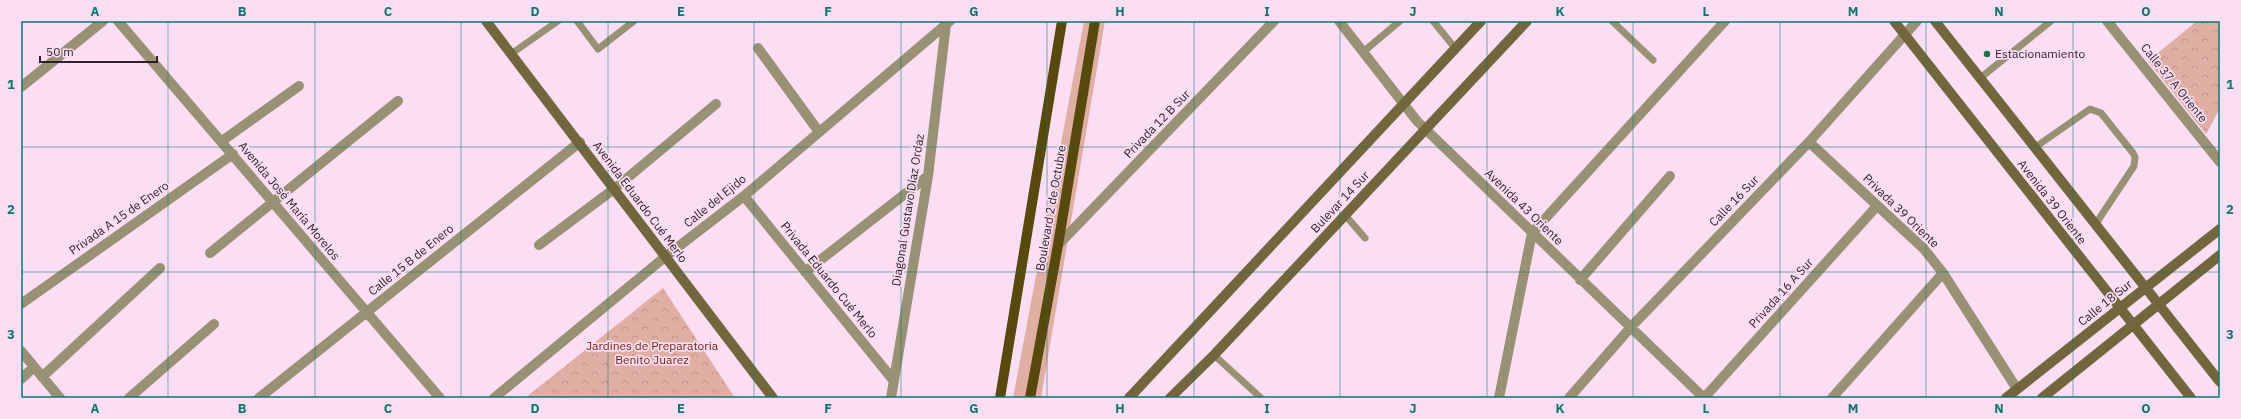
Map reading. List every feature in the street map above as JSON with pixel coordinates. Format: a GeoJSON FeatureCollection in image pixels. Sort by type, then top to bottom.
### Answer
{"type":"FeatureCollection","features":[{"type":"Feature","properties":{"kind":"main road","name":"Avenida Eduardo Cué Merlo"},"geometry":{"type":"LineString","coordinates":[[486,21],[580,142],[665,257],[773,398]]}},
{"type":"Feature","properties":{"kind":"main road","name":"Boulevard 2 de Octubre"},"geometry":{"type":"LineString","coordinates":[[1000,398],[1062,21]]}},
{"type":"Feature","properties":{"kind":"main road","name":"Boulevard 2 de Octubre"},"geometry":{"type":"LineString","coordinates":[[1030,398],[1058,245],[1095,21]]}},
{"type":"Feature","properties":{"kind":"main road","name":"Bulevar 14 Sur"},"geometry":{"type":"LineString","coordinates":[[1129,398],[1481,21]]}},
{"type":"Feature","properties":{"kind":"main road","name":"Bulevar 14 Sur"},"geometry":{"type":"LineString","coordinates":[[1170,398],[1214,355],[1527,21]]}},
{"type":"Feature","properties":{"kind":"main road","name":"Avenida 39 Oriente"},"geometry":{"type":"LineString","coordinates":[[1894,21],[2119,309],[2191,398]]}},
{"type":"Feature","properties":{"kind":"main road","name":"Avenida 39 Oriente"},"geometry":{"type":"LineString","coordinates":[[1935,21],[1979,79],[2146,287],[2159,306],[2220,382]]}},
{"type":"Feature","properties":{"kind":"main road","name":"Calle 18 Sur"},"geometry":{"type":"LineString","coordinates":[[2006,398],[2220,229]]}},
{"type":"Feature","properties":{"kind":"main road"},"geometry":{"type":"LineString","coordinates":[[2042,398],[2159,306],[2220,255]]}},
{"type":"Feature","properties":{"kind":"street"},"geometry":{"type":"LineString","coordinates":[[21,87],[103,21]]}},
{"type":"Feature","properties":{"kind":"street","name":"Avenida José María Morelos"},"geometry":{"type":"LineString","coordinates":[[118,21],[440,398]]}},
{"type":"Feature","properties":{"kind":"street","name":"Privada 12 B Sur"},"geometry":{"type":"LineString","coordinates":[[1058,245],[1274,21]]}},
{"type":"Feature","properties":{"kind":"street","name":"Avenida 43 Oriente"},"geometry":{"type":"LineString","coordinates":[[1339,21],[1403,104],[1426,130],[1704,398]]}},
{"type":"Feature","properties":{"kind":"street"},"geometry":{"type":"LineString","coordinates":[[1499,398],[1532,233],[1725,21]]}},
{"type":"Feature","properties":{"kind":"street","name":"Calle 16 Sur"},"geometry":{"type":"LineString","coordinates":[[1568,398],[1631,327],[1809,142],[1917,21]]}},
{"type":"Feature","properties":{"kind":"street","name":"Calle 37 A Oriente"},"geometry":{"type":"LineString","coordinates":[[2107,21],[2220,162]]}},
{"type":"Feature","properties":{"kind":"street","name":"Calle del Ejido"},"geometry":{"type":"LineString","coordinates":[[494,398],[665,257],[744,196],[948,23]]}},
{"type":"Feature","properties":{"kind":"street","name":"Diagonal Gustavo Díaz Ordaz"},"geometry":{"type":"LineString","coordinates":[[891,398],[928,176],[948,23]]}},
{"type":"Feature","properties":{"kind":"street"},"geometry":{"type":"LineString","coordinates":[[758,48],[819,132]]}},
{"type":"Feature","properties":{"kind":"street"},"geometry":{"type":"LineString","coordinates":[[222,141],[299,86]]}},
{"type":"Feature","properties":{"kind":"street"},"geometry":{"type":"LineString","coordinates":[[210,253],[398,101]]}},
{"type":"Feature","properties":{"kind":"street"},"geometry":{"type":"LineString","coordinates":[[539,245],[614,189],[716,104]]}},
{"type":"Feature","properties":{"kind":"street","name":"Calle 15 B de Enero"},"geometry":{"type":"LineString","coordinates":[[259,398],[580,142]]}},
{"type":"Feature","properties":{"kind":"street","name":"Privada 39 Oriente"},"geometry":{"type":"LineString","coordinates":[[1809,142],[1924,249],[1943,273],[2017,389]]}},
{"type":"Feature","properties":{"kind":"street","name":"Privada A 15 de Enero"},"geometry":{"type":"LineString","coordinates":[[21,304],[233,154]]}},
{"type":"Feature","properties":{"kind":"street"},"geometry":{"type":"LineString","coordinates":[[805,272],[928,176]]}},
{"type":"Feature","properties":{"kind":"street"},"geometry":{"type":"LineString","coordinates":[[1580,280],[1670,176]]}},
{"type":"Feature","properties":{"kind":"street","name":"Privada Eduardo Cué Merlo"},"geometry":{"type":"LineString","coordinates":[[744,196],[894,381]]}},
{"type":"Feature","properties":{"kind":"street","name":"Privada 16 A Sur"},"geometry":{"type":"LineString","coordinates":[[1704,398],[1877,206]]}},
{"type":"Feature","properties":{"kind":"street"},"geometry":{"type":"LineString","coordinates":[[42,377],[160,268]]}},
{"type":"Feature","properties":{"kind":"street"},"geometry":{"type":"LineString","coordinates":[[1832,398],[1943,273]]}},
{"type":"Feature","properties":{"kind":"street"},"geometry":{"type":"LineString","coordinates":[[129,398],[214,324]]}},
{"type":"Feature","properties":{"kind":"street"},"geometry":{"type":"LineString","coordinates":[[21,351],[60,398]]}},
{"type":"Feature","properties":{"kind":"street"},"geometry":{"type":"LineString","coordinates":[[21,379],[34,367]]}},
{"type":"Feature","properties":{"kind":"lane"},"geometry":{"type":"LineString","coordinates":[[512,54],[558,21]]}},
{"type":"Feature","properties":{"kind":"lane"},"geometry":{"type":"LineString","coordinates":[[577,21],[598,49],[634,21]]}},
{"type":"Feature","properties":{"kind":"lane"},"geometry":{"type":"LineString","coordinates":[[1363,52],[1400,21]]}},
{"type":"Feature","properties":{"kind":"lane"},"geometry":{"type":"LineString","coordinates":[[1433,21],[1455,48]]}},
{"type":"Feature","properties":{"kind":"lane"},"geometry":{"type":"LineString","coordinates":[[1612,21],[1653,60]]}},
{"type":"Feature","properties":{"kind":"lane"},"geometry":{"type":"LineString","coordinates":[[1979,79],[2051,21]]}},
{"type":"Feature","properties":{"kind":"lane"},"geometry":{"type":"LineString","coordinates":[[2034,148],[2090,109],[2101,113],[2133,153],[2135,157],[2134,166],[2095,225]]}},
{"type":"Feature","properties":{"kind":"lane"},"geometry":{"type":"LineString","coordinates":[[1345,215],[1365,238]]}},
{"type":"Feature","properties":{"kind":"lane"},"geometry":{"type":"LineString","coordinates":[[1214,355],[1262,398]]}},
{"type":"Feature","properties":{"kind":"green space"},"geometry":{"type":"Polygon","coordinates":[[[1084,21],[1105,21],[1041,398],[1013,398],[1084,21]]]}},
{"type":"Feature","properties":{"kind":"green space"},"geometry":{"type":"Polygon","coordinates":[[[2197,21],[2220,21],[2220,108],[2206,134],[2148,61],[2197,21]]]}},
{"type":"Feature","properties":{"kind":"green space","name":"Jardines de Preparatoria Benito Juarez"},"geometry":{"type":"Polygon","coordinates":[[[663,288],[735,398],[525,398],[663,288]]]}},
{"type":"Feature","properties":{"kind":"place","name":"Estacionamiento"},"geometry":{"type":"Point","coordinates":[1987,54]}}]}
